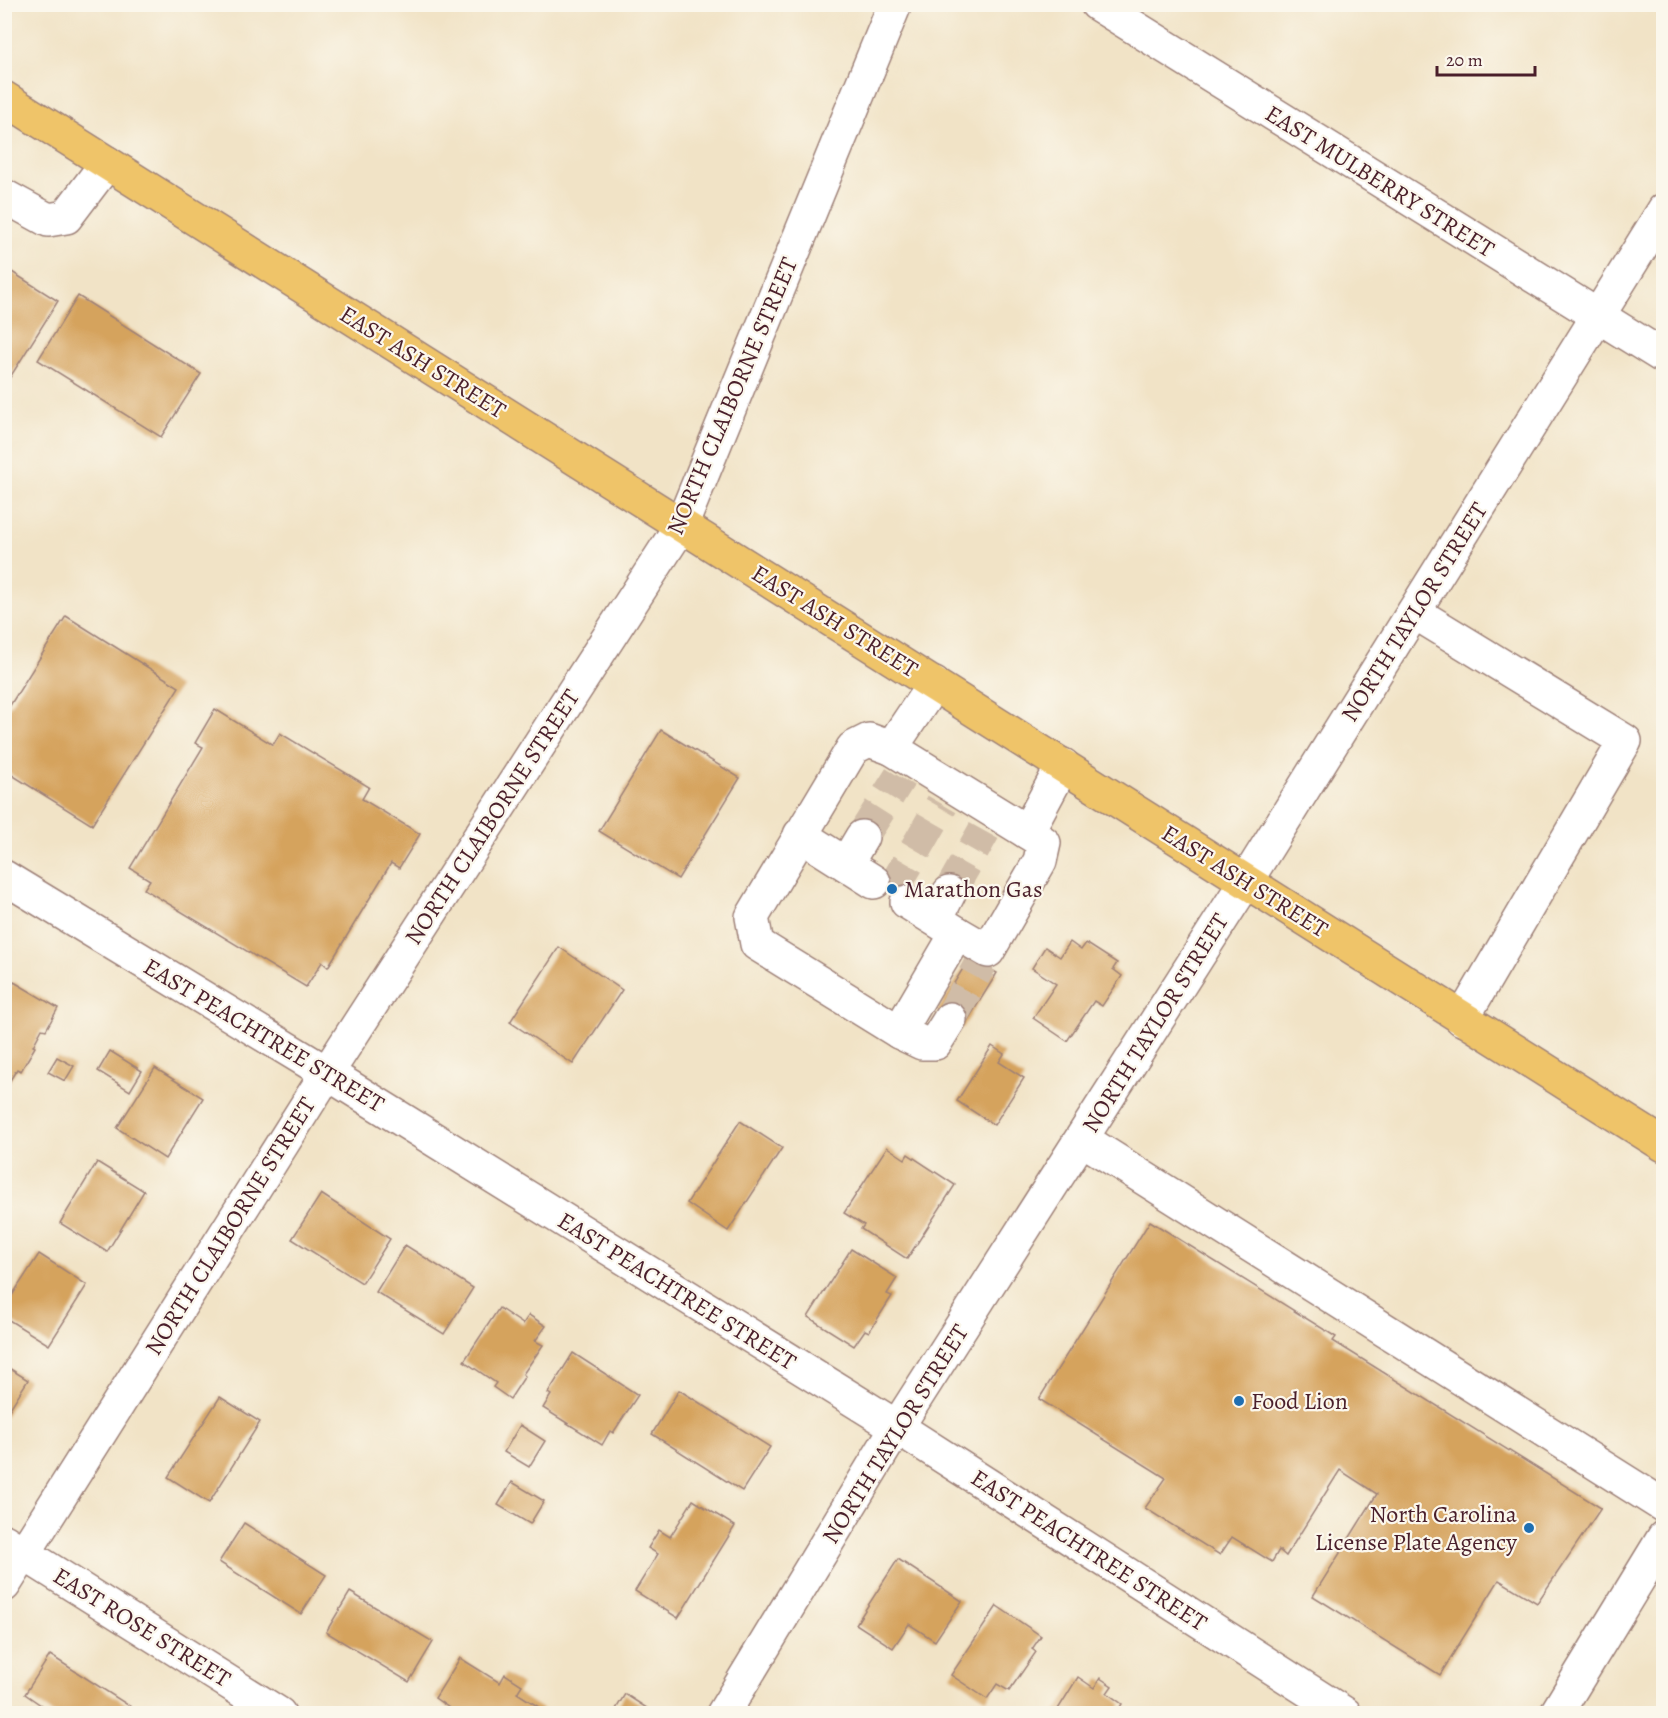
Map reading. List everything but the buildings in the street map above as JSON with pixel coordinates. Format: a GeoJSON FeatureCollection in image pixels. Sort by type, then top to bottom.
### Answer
{"type":"FeatureCollection","features":[{"type":"Feature","properties":{"kind":"main road","name":"EAST ASH STREET"},"geometry":{"type":"LineString","coordinates":[[4,98],[1664,1145]]}},
{"type":"Feature","properties":{"kind":"street","name":"NORTH CLAIBORNE STREET"},"geometry":{"type":"LineString","coordinates":[[4,1585],[14,1547],[327,1073],[682,524],[895,4]]}},
{"type":"Feature","properties":{"kind":"street","name":"EAST MULBERRY STREET"},"geometry":{"type":"LineString","coordinates":[[1097,4],[1664,357]]}},
{"type":"Feature","properties":{"kind":"street"},"geometry":{"type":"LineString","coordinates":[[4,196],[48,220],[66,217],[107,163]]}},
{"type":"Feature","properties":{"kind":"street","name":"NORTH TAYLOR STREET"},"geometry":{"type":"LineString","coordinates":[[723,1713],[897,1427],[1246,881],[1664,210]]}},
{"type":"Feature","properties":{"kind":"street"},"geometry":{"type":"LineString","coordinates":[[1414,612],[1625,741],[1462,1019]]}},
{"type":"Feature","properties":{"kind":"street"},"geometry":{"type":"LineString","coordinates":[[901,761],[934,684]]}},
{"type":"Feature","properties":{"kind":"street"},"geometry":{"type":"LineString","coordinates":[[906,902],[947,915],[985,957],[1040,861],[1044,843],[1028,832],[990,821],[869,740],[853,748],[752,917],[757,944],[899,1032],[922,1042],[935,1043],[950,1019]]}},
{"type":"Feature","properties":{"kind":"street"},"geometry":{"type":"LineString","coordinates":[[1028,832],[1063,765]]}},
{"type":"Feature","properties":{"kind":"street"},"geometry":{"type":"LineString","coordinates":[[800,835],[854,851],[874,882]]}},
{"type":"Feature","properties":{"kind":"street","name":"EAST PEACHTREE STREET"},"geometry":{"type":"LineString","coordinates":[[4,877],[327,1073],[897,1427],[1345,1713]]}},
{"type":"Feature","properties":{"kind":"street"},"geometry":{"type":"LineString","coordinates":[[899,1032],[947,915]]}},
{"type":"Feature","properties":{"kind":"street"},"geometry":{"type":"LineString","coordinates":[[1082,1139],[1664,1506]]}},
{"type":"Feature","properties":{"kind":"street"},"geometry":{"type":"LineString","coordinates":[[1556,1713],[1664,1537]]}},
{"type":"Feature","properties":{"kind":"street","name":"EAST ROSE STREET"},"geometry":{"type":"LineString","coordinates":[[14,1547],[279,1713]]}},
{"type":"Feature","properties":{"kind":"tunnel"},"geometry":{"type":"LineString","coordinates":[[862,837],[900,777]]}},
{"type":"Feature","properties":{"kind":"tunnel"},"geometry":{"type":"LineString","coordinates":[[891,892],[942,804]]}},
{"type":"Feature","properties":{"kind":"tunnel"},"geometry":{"type":"LineString","coordinates":[[949,893],[984,831]]}},
{"type":"Feature","properties":{"kind":"tunnel"},"geometry":{"type":"LineString","coordinates":[[950,1019],[981,963]]}},
{"type":"Feature","properties":{"kind":"place","name":"Marathon Gas"},"geometry":{"type":"Point","coordinates":[892,889]}},
{"type":"Feature","properties":{"kind":"place","name":"Food Lion"},"geometry":{"type":"Point","coordinates":[1239,1401]}},
{"type":"Feature","properties":{"kind":"place","name":"North Carolina License Plate Agency"},"geometry":{"type":"Point","coordinates":[1529,1528]}}]}
